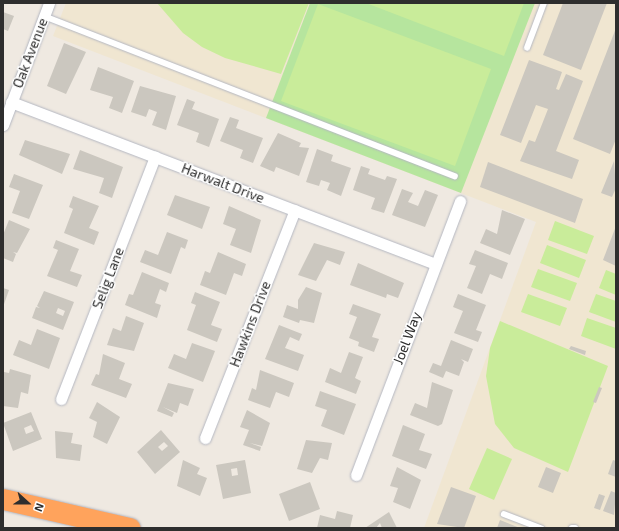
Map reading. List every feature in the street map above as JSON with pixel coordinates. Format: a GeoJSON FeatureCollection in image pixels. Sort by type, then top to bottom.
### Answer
{"type":"FeatureCollection","features":[{"type":"Feature","properties":{"kind":"highway"},"geometry":{"type":"LineString","coordinates":[[3,499],[130,528]]}},
{"type":"Feature","properties":{"kind":"street","name":"Oak Avenue"},"geometry":{"type":"LineString","coordinates":[[3,125],[49,3]]}},
{"type":"Feature","properties":{"kind":"street","name":"Harwalt Drive"},"geometry":{"type":"LineString","coordinates":[[11,102],[435,264]]}},
{"type":"Feature","properties":{"kind":"street","name":"Selig Lane"},"geometry":{"type":"LineString","coordinates":[[61,399],[155,157]]}},
{"type":"Feature","properties":{"kind":"street","name":"Joel Way"},"geometry":{"type":"LineString","coordinates":[[356,475],[460,201]]}},
{"type":"Feature","properties":{"kind":"street","name":"Hawkins Drive"},"geometry":{"type":"LineString","coordinates":[[205,438],[295,210]]}},
{"type":"Feature","properties":{"kind":"lane"},"geometry":{"type":"LineString","coordinates":[[527,48],[544,3]]}},
{"type":"Feature","properties":{"kind":"lane"},"geometry":{"type":"LineString","coordinates":[[44,16],[455,176]]}},
{"type":"Feature","properties":{"kind":"lane"},"geometry":{"type":"LineString","coordinates":[[504,514],[541,528]]}},
{"type":"Feature","properties":{"kind":"shaded area"},"geometry":{"type":"Polygon","coordinates":[[[66,3],[616,3],[616,528],[424,528],[536,222],[53,36],[66,3]]]}},
{"type":"Feature","properties":{"kind":"green space"},"geometry":{"type":"Polygon","coordinates":[[[157,3],[309,3],[281,74],[225,58],[202,47],[183,33],[157,3]]]}},
{"type":"Feature","properties":{"kind":"green space"},"geometry":{"type":"Polygon","coordinates":[[[310,3],[535,3],[461,193],[266,118],[310,3]]]}},
{"type":"Feature","properties":{"kind":"green space"},"geometry":{"type":"Polygon","coordinates":[[[366,3],[524,3],[504,56],[366,3]]]}},
{"type":"Feature","properties":{"kind":"green space"},"geometry":{"type":"Polygon","coordinates":[[[318,4],[491,69],[455,166],[281,101],[318,4]]]}},
{"type":"Feature","properties":{"kind":"green space"},"geometry":{"type":"Polygon","coordinates":[[[555,221],[594,236],[587,254],[548,240],[555,221]]]}},
{"type":"Feature","properties":{"kind":"green space"},"geometry":{"type":"Polygon","coordinates":[[[547,245],[586,260],[579,278],[540,263],[547,245]]]}},
{"type":"Feature","properties":{"kind":"green space"},"geometry":{"type":"Polygon","coordinates":[[[538,269],[577,283],[570,301],[531,287],[538,269]]]}},
{"type":"Feature","properties":{"kind":"green space"},"geometry":{"type":"Polygon","coordinates":[[[606,270],[616,274],[616,295],[599,288],[606,270]]]}},
{"type":"Feature","properties":{"kind":"green space"},"geometry":{"type":"Polygon","coordinates":[[[528,294],[567,308],[560,326],[521,312],[528,294]]]}},
{"type":"Feature","properties":{"kind":"green space"},"geometry":{"type":"Polygon","coordinates":[[[596,294],[616,301],[616,322],[589,312],[596,294]]]}},
{"type":"Feature","properties":{"kind":"green space"},"geometry":{"type":"Polygon","coordinates":[[[587,318],[616,328],[616,349],[581,336],[587,318]]]}},
{"type":"Feature","properties":{"kind":"green space"},"geometry":{"type":"Polygon","coordinates":[[[500,321],[608,366],[568,472],[514,448],[495,424],[486,376],[490,348],[500,321]]]}},
{"type":"Feature","properties":{"kind":"green space"},"geometry":{"type":"Polygon","coordinates":[[[487,448],[512,459],[494,500],[469,489],[487,448]]]}},
{"type":"Feature","properties":{"kind":"building"},"geometry":{"type":"Polygon","coordinates":[[[563,3],[607,3],[581,70],[543,55],[563,3]]]}},
{"type":"Feature","properties":{"kind":"building"},"geometry":{"type":"Polygon","coordinates":[[[3,12],[14,16],[8,31],[3,29],[3,12]]]}},
{"type":"Feature","properties":{"kind":"building"},"geometry":{"type":"Polygon","coordinates":[[[616,28],[616,139],[610,154],[573,139],[616,28]]]}},
{"type":"Feature","properties":{"kind":"building"},"geometry":{"type":"Polygon","coordinates":[[[64,43],[86,52],[66,94],[47,86],[64,43]]]}},
{"type":"Feature","properties":{"kind":"building"},"geometry":{"type":"Polygon","coordinates":[[[529,60],[562,72],[556,89],[559,90],[566,74],[583,81],[556,151],[579,160],[572,179],[520,161],[529,140],[535,142],[548,109],[536,105],[521,143],[500,135],[529,60]]]}},
{"type":"Feature","properties":{"kind":"building"},"geometry":{"type":"Polygon","coordinates":[[[98,67],[134,81],[122,113],[109,108],[113,97],[90,90],[98,67]]]}},
{"type":"Feature","properties":{"kind":"building"},"geometry":{"type":"Polygon","coordinates":[[[140,86],[176,96],[166,130],[152,125],[157,112],[149,109],[146,117],[131,112],[140,86]]]}},
{"type":"Feature","properties":{"kind":"building"},"geometry":{"type":"Polygon","coordinates":[[[187,99],[195,102],[192,109],[219,119],[209,147],[196,142],[199,133],[177,125],[187,99]]]}},
{"type":"Feature","properties":{"kind":"building"},"geometry":{"type":"Polygon","coordinates":[[[230,117],[239,120],[236,128],[263,138],[253,163],[240,158],[243,150],[220,141],[230,117]]]}},
{"type":"Feature","properties":{"kind":"building"},"geometry":{"type":"Polygon","coordinates":[[[278,133],[301,143],[299,147],[309,148],[299,176],[276,167],[274,172],[260,166],[278,133]]]}},
{"type":"Feature","properties":{"kind":"building"},"geometry":{"type":"Polygon","coordinates":[[[25,140],[70,154],[62,174],[19,155],[25,140]]]}},
{"type":"Feature","properties":{"kind":"building"},"geometry":{"type":"Polygon","coordinates":[[[317,149],[333,155],[331,161],[351,168],[341,196],[327,190],[330,183],[321,180],[319,186],[306,182],[317,149]]]}},
{"type":"Feature","properties":{"kind":"building"},"geometry":{"type":"Polygon","coordinates":[[[80,150],[123,167],[112,198],[99,193],[104,178],[73,169],[80,150]]]}},
{"type":"Feature","properties":{"kind":"building"},"geometry":{"type":"Polygon","coordinates":[[[614,161],[616,188],[612,197],[601,193],[614,161]]]}},
{"type":"Feature","properties":{"kind":"building"},"geometry":{"type":"Polygon","coordinates":[[[488,162],[583,199],[575,223],[480,187],[488,162]]]}},
{"type":"Feature","properties":{"kind":"building"},"geometry":{"type":"Polygon","coordinates":[[[361,166],[370,169],[368,174],[385,180],[387,176],[397,179],[384,213],[371,209],[375,198],[353,190],[361,166]]]}},
{"type":"Feature","properties":{"kind":"building"},"geometry":{"type":"Polygon","coordinates":[[[14,174],[43,185],[29,219],[12,213],[20,191],[9,187],[14,174]]]}},
{"type":"Feature","properties":{"kind":"building"},"geometry":{"type":"Polygon","coordinates":[[[402,189],[413,193],[408,202],[418,206],[425,190],[438,195],[425,227],[392,215],[402,189]]]}},
{"type":"Feature","properties":{"kind":"building"},"geometry":{"type":"Polygon","coordinates":[[[175,195],[210,207],[202,229],[167,215],[175,195]]]}},
{"type":"Feature","properties":{"kind":"building"},"geometry":{"type":"Polygon","coordinates":[[[73,196],[99,206],[89,228],[99,232],[94,245],[64,233],[73,209],[69,207],[73,196]]]}},
{"type":"Feature","properties":{"kind":"building"},"geometry":{"type":"Polygon","coordinates":[[[229,206],[261,220],[251,253],[230,245],[236,229],[223,224],[229,206]]]}},
{"type":"Feature","properties":{"kind":"building"},"geometry":{"type":"Polygon","coordinates":[[[502,210],[525,219],[510,255],[480,243],[486,229],[497,234],[502,210]]]}},
{"type":"Feature","properties":{"kind":"building"},"geometry":{"type":"Polygon","coordinates":[[[9,220],[30,229],[17,253],[13,252],[16,254],[13,262],[3,258],[3,235],[9,220]]]}},
{"type":"Feature","properties":{"kind":"building"},"geometry":{"type":"Polygon","coordinates":[[[616,226],[616,266],[603,260],[616,226]]]}},
{"type":"Feature","properties":{"kind":"building"},"geometry":{"type":"Polygon","coordinates":[[[167,232],[188,240],[185,249],[181,247],[171,274],[140,262],[145,250],[158,255],[167,232]]]}},
{"type":"Feature","properties":{"kind":"building"},"geometry":{"type":"Polygon","coordinates":[[[56,240],[79,249],[70,271],[82,275],[77,287],[47,276],[58,250],[53,248],[56,240]]]}},
{"type":"Feature","properties":{"kind":"building"},"geometry":{"type":"Polygon","coordinates":[[[314,243],[345,252],[340,265],[327,260],[316,281],[298,275],[314,243]]]}},
{"type":"Feature","properties":{"kind":"building"},"geometry":{"type":"Polygon","coordinates":[[[475,250],[508,263],[502,279],[490,274],[482,294],[467,288],[476,266],[469,264],[475,250]]]}},
{"type":"Feature","properties":{"kind":"building"},"geometry":{"type":"Polygon","coordinates":[[[218,252],[246,264],[242,276],[234,273],[226,295],[200,285],[205,271],[210,273],[218,252]]]}},
{"type":"Feature","properties":{"kind":"building"},"geometry":{"type":"Polygon","coordinates":[[[358,263],[404,283],[398,298],[387,294],[386,298],[350,285],[358,263]]]}},
{"type":"Feature","properties":{"kind":"building"},"geometry":{"type":"Polygon","coordinates":[[[142,272],[169,283],[166,292],[160,289],[155,303],[161,305],[157,318],[125,305],[129,294],[133,295],[142,272]]]}},
{"type":"Feature","properties":{"kind":"building"},"geometry":{"type":"Polygon","coordinates":[[[306,287],[322,293],[314,323],[300,320],[299,323],[283,317],[287,305],[298,309],[298,300],[306,287]]]}},
{"type":"Feature","properties":{"kind":"building"},"geometry":{"type":"Polygon","coordinates":[[[3,288],[9,290],[3,307],[3,288]]]}},
{"type":"Feature","properties":{"kind":"building"},"geometry":{"type":"Polygon","coordinates":[[[44,291],[74,302],[63,330],[32,318],[36,307],[40,308],[37,306],[44,291]],[[58,308],[56,313],[63,316],[65,311],[58,308]]]}},
{"type":"Feature","properties":{"kind":"building"},"geometry":{"type":"Polygon","coordinates":[[[195,292],[220,302],[211,325],[222,329],[217,342],[187,330],[196,305],[191,303],[195,292]]]}},
{"type":"Feature","properties":{"kind":"building"},"geometry":{"type":"Polygon","coordinates":[[[458,294],[486,305],[476,330],[482,332],[478,342],[454,333],[463,311],[453,307],[458,294]]]}},
{"type":"Feature","properties":{"kind":"building"},"geometry":{"type":"Polygon","coordinates":[[[353,304],[381,314],[372,337],[379,339],[374,352],[358,346],[359,342],[349,338],[357,317],[349,314],[353,304]]]}},
{"type":"Feature","properties":{"kind":"building"},"geometry":{"type":"Polygon","coordinates":[[[126,316],[144,323],[134,351],[107,345],[113,328],[121,331],[126,316]]]}},
{"type":"Feature","properties":{"kind":"building"},"geometry":{"type":"Polygon","coordinates":[[[279,325],[302,334],[299,341],[290,337],[285,348],[304,355],[298,371],[265,359],[279,325]]]}},
{"type":"Feature","properties":{"kind":"building"},"geometry":{"type":"Polygon","coordinates":[[[37,329],[60,338],[49,369],[13,355],[19,340],[31,345],[37,329]]]}},
{"type":"Feature","properties":{"kind":"building"},"geometry":{"type":"Polygon","coordinates":[[[451,340],[473,349],[468,362],[461,359],[464,362],[459,376],[446,371],[443,378],[429,372],[433,363],[441,366],[451,340]]]}},
{"type":"Feature","properties":{"kind":"building"},"geometry":{"type":"Polygon","coordinates":[[[192,343],[215,351],[203,382],[168,368],[174,354],[186,359],[192,343]]]}},
{"type":"Feature","properties":{"kind":"building"},"geometry":{"type":"Polygon","coordinates":[[[571,346],[586,351],[585,355],[569,349],[571,346]]]}},
{"type":"Feature","properties":{"kind":"building"},"geometry":{"type":"Polygon","coordinates":[[[349,352],[363,357],[355,378],[361,381],[356,394],[325,382],[330,368],[341,373],[349,352]]]}},
{"type":"Feature","properties":{"kind":"building"},"geometry":{"type":"Polygon","coordinates":[[[103,354],[125,363],[119,379],[132,384],[126,398],[91,385],[96,374],[99,375],[103,354]]]}},
{"type":"Feature","properties":{"kind":"building"},"geometry":{"type":"Polygon","coordinates":[[[10,369],[31,375],[28,394],[21,392],[18,408],[3,406],[4,372],[9,373],[10,369]]]}},
{"type":"Feature","properties":{"kind":"building"},"geometry":{"type":"Polygon","coordinates":[[[260,370],[294,383],[289,397],[276,392],[270,408],[248,400],[252,388],[256,390],[260,370]]]}},
{"type":"Feature","properties":{"kind":"building"},"geometry":{"type":"Polygon","coordinates":[[[432,382],[453,390],[442,424],[438,426],[410,415],[415,403],[427,408],[432,382]]]}},
{"type":"Feature","properties":{"kind":"building"},"geometry":{"type":"Polygon","coordinates":[[[168,383],[194,389],[188,406],[180,403],[177,413],[163,407],[174,413],[172,417],[157,411],[168,383]]]}},
{"type":"Feature","properties":{"kind":"building"},"geometry":{"type":"Polygon","coordinates":[[[599,387],[602,388],[596,403],[593,402],[599,387]]]}},
{"type":"Feature","properties":{"kind":"building"},"geometry":{"type":"Polygon","coordinates":[[[320,391],[356,404],[344,435],[321,426],[327,410],[315,406],[320,391]]]}},
{"type":"Feature","properties":{"kind":"building"},"geometry":{"type":"Polygon","coordinates":[[[97,402],[120,417],[107,444],[93,437],[97,422],[89,418],[97,402]]]}},
{"type":"Feature","properties":{"kind":"building"},"geometry":{"type":"Polygon","coordinates":[[[247,410],[270,423],[262,446],[250,443],[261,447],[260,451],[243,445],[249,430],[240,427],[247,410]]]}},
{"type":"Feature","properties":{"kind":"building"},"geometry":{"type":"Polygon","coordinates":[[[31,412],[42,439],[13,451],[3,423],[31,412]],[[31,425],[24,428],[26,434],[34,431],[31,425]]]}},
{"type":"Feature","properties":{"kind":"building"},"geometry":{"type":"Polygon","coordinates":[[[403,425],[425,434],[419,450],[432,454],[426,469],[392,456],[403,425]]]}},
{"type":"Feature","properties":{"kind":"building"},"geometry":{"type":"Polygon","coordinates":[[[161,430],[180,452],[155,474],[137,452],[161,430]],[[164,442],[158,447],[162,451],[168,446],[164,442]]]}},
{"type":"Feature","properties":{"kind":"building"},"geometry":{"type":"Polygon","coordinates":[[[55,431],[73,433],[71,443],[82,445],[80,461],[56,458],[55,431]]]}},
{"type":"Feature","properties":{"kind":"building"},"geometry":{"type":"Polygon","coordinates":[[[306,440],[332,443],[328,460],[320,458],[312,473],[297,469],[306,440]]]}},
{"type":"Feature","properties":{"kind":"building"},"geometry":{"type":"Polygon","coordinates":[[[183,460],[200,468],[197,474],[207,478],[200,496],[177,486],[183,460]]]}},
{"type":"Feature","properties":{"kind":"building"},"geometry":{"type":"Polygon","coordinates":[[[245,460],[251,493],[223,499],[216,465],[245,460]],[[237,468],[231,469],[232,476],[238,475],[237,468]]]}},
{"type":"Feature","properties":{"kind":"building"},"geometry":{"type":"Polygon","coordinates":[[[613,460],[616,461],[616,477],[608,474],[613,460]]]}},
{"type":"Feature","properties":{"kind":"building"},"geometry":{"type":"Polygon","coordinates":[[[397,467],[421,480],[410,509],[393,502],[398,488],[390,486],[397,467]]]}},
{"type":"Feature","properties":{"kind":"building"},"geometry":{"type":"Polygon","coordinates":[[[546,467],[561,473],[553,493],[538,487],[546,467]]]}},
{"type":"Feature","properties":{"kind":"building"},"geometry":{"type":"Polygon","coordinates":[[[310,482],[320,509],[289,521],[279,494],[310,482]]]}},
{"type":"Feature","properties":{"kind":"building"},"geometry":{"type":"Polygon","coordinates":[[[451,487],[476,496],[464,528],[437,524],[451,487]]]}},
{"type":"Feature","properties":{"kind":"building"},"geometry":{"type":"Polygon","coordinates":[[[611,491],[616,493],[614,515],[603,511],[611,491]]]}},
{"type":"Feature","properties":{"kind":"building"},"geometry":{"type":"Polygon","coordinates":[[[599,494],[605,496],[600,510],[594,508],[599,494]]]}},
{"type":"Feature","properties":{"kind":"building"},"geometry":{"type":"Polygon","coordinates":[[[337,511],[353,515],[350,528],[317,528],[320,515],[335,519],[337,511]]]}},
{"type":"Feature","properties":{"kind":"building"},"geometry":{"type":"Polygon","coordinates":[[[389,512],[397,528],[382,528],[380,523],[376,528],[365,528],[389,512]]]}},
{"type":"Feature","properties":{"kind":"building"},"geometry":{"type":"Polygon","coordinates":[[[500,520],[520,528],[497,528],[500,520]]]}}]}
